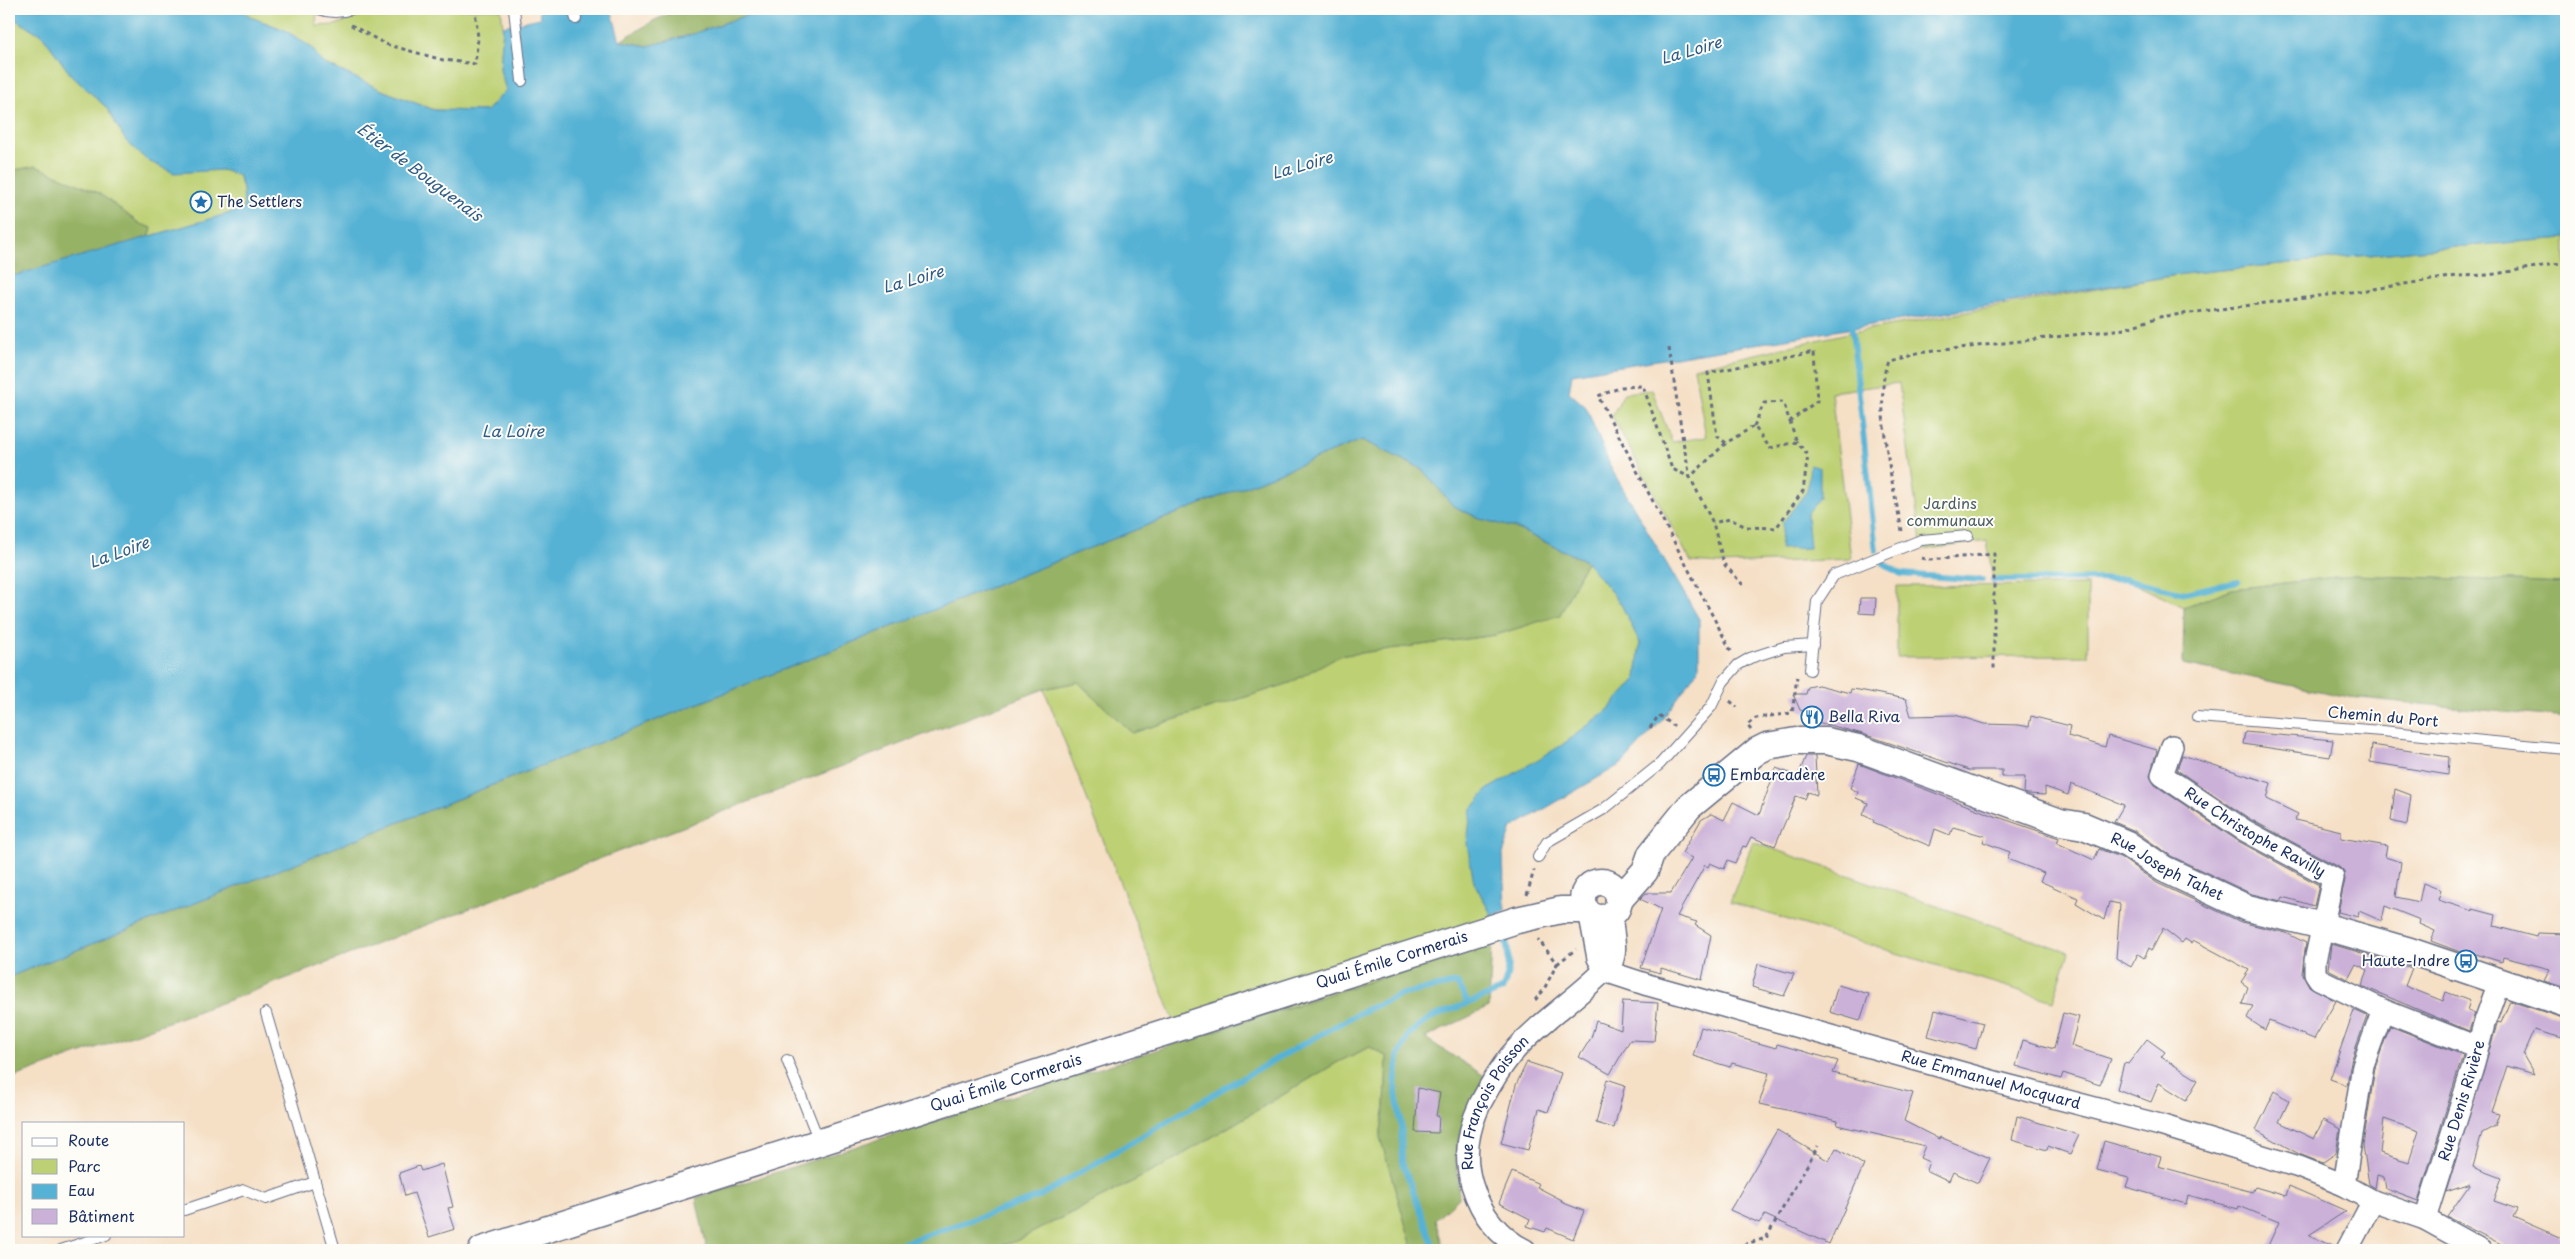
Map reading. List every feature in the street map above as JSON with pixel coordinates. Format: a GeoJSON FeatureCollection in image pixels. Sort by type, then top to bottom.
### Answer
{"type":"FeatureCollection","features":[{"type":"Feature","properties":{"kind":"street","name":"Rue Joseph Tahet"},"geometry":{"type":"LineString","coordinates":[[1599,902],[1645,871],[1651,854],[1688,807],[1750,757],[1767,746],[1796,741],[1826,741],[1882,756],[2060,822],[2084,826],[2127,844],[2164,869],[2247,908],[2323,926],[2410,951],[2566,1004]]}},
{"type":"Feature","properties":{"kind":"street","name":"Rue Christophe Ravilly"},"geometry":{"type":"LineString","coordinates":[[2172,746],[2162,775],[2244,830],[2333,878],[2323,926]]}},
{"type":"Feature","properties":{"kind":"street","name":"Quai Émile Cormerais"},"geometry":{"type":"LineString","coordinates":[[482,1250],[1485,930],[1528,925],[1538,908],[1553,900],[1599,902]]}},
{"type":"Feature","properties":{"kind":"street"},"geometry":{"type":"LineString","coordinates":[[1599,902],[1598,958],[1605,971]]}},
{"type":"Feature","properties":{"kind":"street"},"geometry":{"type":"LineString","coordinates":[[2323,926],[2315,961],[2315,972],[2319,979],[2384,1010],[2477,1047]]}},
{"type":"Feature","properties":{"kind":"street","name":"Rue Emmanuel Mocquard"},"geometry":{"type":"LineString","coordinates":[[1605,971],[1648,985],[1999,1084],[2160,1126],[2299,1167],[2344,1185],[2373,1202]]}},
{"type":"Feature","properties":{"kind":"street","name":"Rue François Poisson"},"geometry":{"type":"LineString","coordinates":[[1525,1250],[1501,1234],[1489,1222],[1480,1206],[1470,1179],[1467,1159],[1472,1125],[1492,1081],[1511,1055],[1605,971]]}},
{"type":"Feature","properties":{"kind":"street","name":"Rue Denis Rivière"},"geometry":{"type":"LineString","coordinates":[[2425,1219],[2472,1070],[2477,1047],[2499,982]]}},
{"type":"Feature","properties":{"kind":"street"},"geometry":{"type":"LineString","coordinates":[[2344,1185],[2363,1065],[2384,1010]]}},
{"type":"Feature","properties":{"kind":"street"},"geometry":{"type":"LineString","coordinates":[[2347,1250],[2373,1202],[2425,1219],[2481,1250]]}},
{"type":"Feature","properties":{"kind":"lane"},"geometry":{"type":"LineString","coordinates":[[323,10],[343,12],[351,9]]}},
{"type":"Feature","properties":{"kind":"lane"},"geometry":{"type":"LineString","coordinates":[[514,9],[522,81]]}},
{"type":"Feature","properties":{"kind":"lane"},"geometry":{"type":"LineString","coordinates":[[1810,670],[1817,601],[1834,575],[1921,540],[1968,536]]}},
{"type":"Feature","properties":{"kind":"lane"},"geometry":{"type":"LineString","coordinates":[[1538,857],[1547,842],[1604,809],[1660,764],[1704,715],[1723,682],[1738,665],[1750,658],[1784,647],[1813,645]]}},
{"type":"Feature","properties":{"kind":"lane","name":"Chemin du Port"},"geometry":{"type":"LineString","coordinates":[[2197,717],[2382,731],[2566,749]]}},
{"type":"Feature","properties":{"kind":"lane"},"geometry":{"type":"LineString","coordinates":[[266,1013],[336,1250]]}},
{"type":"Feature","properties":{"kind":"lane"},"geometry":{"type":"LineString","coordinates":[[787,1060],[820,1142]]}},
{"type":"Feature","properties":{"kind":"lane"},"geometry":{"type":"LineString","coordinates":[[185,1210],[244,1190],[266,1199],[315,1182]]}},
{"type":"Feature","properties":{"kind":"lane"},"geometry":{"type":"LineString","coordinates":[[61,1250],[103,1236]]}},
{"type":"Feature","properties":{"kind":"path"},"geometry":{"type":"LineString","coordinates":[[323,10],[384,44],[443,60],[475,64],[478,38],[475,9]]}},
{"type":"Feature","properties":{"kind":"path"},"geometry":{"type":"LineString","coordinates":[[1994,671],[1994,554],[1929,560],[1911,555],[1905,547],[1884,418],[1882,376],[1888,360],[1916,353],[2124,329],[2159,317],[2457,276],[2498,274],[2566,262]]}},
{"type":"Feature","properties":{"kind":"path"},"geometry":{"type":"LineString","coordinates":[[1669,348],[1678,397],[1682,441],[1690,477],[1713,523],[1724,564],[1745,587]]}},
{"type":"Feature","properties":{"kind":"path"},"geometry":{"type":"LineString","coordinates":[[1726,443],[1717,436],[1708,372],[1814,351],[1817,401],[1790,421]]}},
{"type":"Feature","properties":{"kind":"path"},"geometry":{"type":"LineString","coordinates":[[1690,477],[1672,469],[1643,386],[1622,387],[1598,396],[1738,665]]}},
{"type":"Feature","properties":{"kind":"path"},"geometry":{"type":"LineString","coordinates":[[1690,477],[1726,443],[1754,426],[1764,403],[1784,402],[1797,442],[1808,455],[1803,491],[1776,528],[1746,527],[1730,519],[1713,523]]}},
{"type":"Feature","properties":{"kind":"path"},"geometry":{"type":"LineString","coordinates":[[1754,426],[1770,448],[1797,442]]}},
{"type":"Feature","properties":{"kind":"path"},"geometry":{"type":"LineString","coordinates":[[1792,713],[1793,696],[1799,670]]}},
{"type":"Feature","properties":{"kind":"path"},"geometry":{"type":"LineString","coordinates":[[1650,728],[1659,715],[1678,729]]}},
{"type":"Feature","properties":{"kind":"path"},"geometry":{"type":"LineString","coordinates":[[1528,925],[1557,964],[1543,991],[1530,1006]]}},
{"type":"Feature","properties":{"kind":"path"},"geometry":{"type":"LineString","coordinates":[[1736,1247],[1766,1238],[1818,1146]]}},
{"type":"Feature","properties":{"kind":"green space"},"geometry":{"type":"Polygon","coordinates":[[[239,9],[317,9],[316,26],[335,25],[380,9],[501,9],[503,26],[500,70],[506,90],[486,111],[434,110],[384,91],[321,62],[312,48],[285,30],[253,18],[239,9]]]}},
{"type":"Feature","properties":{"kind":"green space"},"geometry":{"type":"Polygon","coordinates":[[[680,9],[764,9],[687,36],[648,46],[620,41],[655,20],[680,9]]]}},
{"type":"Feature","properties":{"kind":"green space"},"geometry":{"type":"Polygon","coordinates":[[[9,16],[42,34],[71,75],[106,107],[126,141],[199,170],[222,170],[238,175],[243,188],[244,209],[9,277],[9,16]]]}},
{"type":"Feature","properties":{"kind":"green space"},"geometry":{"type":"Polygon","coordinates":[[[36,166],[99,193],[140,224],[152,228],[146,248],[9,291],[9,171],[36,166]]]}},
{"type":"Feature","properties":{"kind":"green space","name":"Jardins communaux"},"geometry":{"type":"Polygon","coordinates":[[[2566,238],[2566,583],[2353,575],[2232,589],[2184,607],[2124,579],[1993,580],[1987,541],[1922,550],[1899,383],[1831,392],[1851,559],[1720,564],[1691,562],[1612,416],[1624,393],[1652,390],[1672,442],[1706,437],[1694,368],[1848,333],[2183,274],[2418,250],[2566,238]]]}},
{"type":"Feature","properties":{"kind":"green space"},"geometry":{"type":"Polygon","coordinates":[[[1362,440],[1422,469],[1453,506],[1481,519],[1515,528],[1586,561],[1560,615],[1496,635],[1338,656],[1290,683],[1132,733],[1078,682],[1044,689],[243,995],[9,1079],[9,977],[1362,440]]]}},
{"type":"Feature","properties":{"kind":"green space"},"geometry":{"type":"Polygon","coordinates":[[[1586,561],[1621,604],[1640,643],[1636,679],[1608,710],[1562,745],[1474,882],[1492,916],[1492,942],[1182,1041],[1044,689],[1078,682],[1132,733],[1290,683],[1337,656],[1496,635],[1559,615],[1586,561]]]}},
{"type":"Feature","properties":{"kind":"green space"},"geometry":{"type":"Polygon","coordinates":[[[2353,575],[2566,583],[2566,718],[2349,697],[2183,664],[2184,607],[2232,589],[2353,575]]]}},
{"type":"Feature","properties":{"kind":"green space"},"geometry":{"type":"Polygon","coordinates":[[[2088,585],[2088,656],[1897,657],[1897,586],[2088,585]]]}},
{"type":"Feature","properties":{"kind":"green space"},"geometry":{"type":"Polygon","coordinates":[[[1753,842],[2069,952],[2053,1001],[1730,902],[1753,842]]]}},
{"type":"Feature","properties":{"kind":"green space"},"geometry":{"type":"Polygon","coordinates":[[[1492,942],[1489,1007],[1425,1038],[1486,1077],[1464,1118],[1456,1157],[1459,1198],[1435,1220],[1444,1250],[1413,1250],[1380,1137],[1385,1106],[1387,1057],[1370,1047],[1338,1062],[1165,1165],[1014,1242],[985,1250],[707,1250],[696,1198],[1492,942]]]}},
{"type":"Feature","properties":{"kind":"green space"},"geometry":{"type":"Polygon","coordinates":[[[1370,1047],[1387,1057],[1385,1106],[1380,1137],[1413,1250],[985,1250],[1014,1242],[1165,1165],[1338,1062],[1370,1047]]]}},
{"type":"Feature","properties":{"kind":"water","name":"La Loire"},"geometry":{"type":"Polygon","coordinates":[[[9,9],[239,9],[253,18],[285,30],[312,48],[321,62],[384,91],[434,110],[486,111],[506,90],[500,70],[503,26],[540,18],[539,9],[611,9],[620,41],[648,46],[687,36],[764,9],[2566,9],[2566,238],[2418,250],[2183,274],[1572,374],[1569,392],[1586,407],[1612,470],[1699,619],[1699,668],[1662,720],[1623,763],[1512,828],[1503,854],[1505,911],[1492,916],[1474,882],[1467,844],[1471,810],[1488,789],[1562,745],[1608,710],[1636,679],[1640,643],[1621,604],[1586,561],[1515,528],[1481,519],[1453,506],[1422,469],[1362,440],[9,977],[9,277],[244,209],[243,188],[238,175],[222,170],[174,173],[148,161],[126,141],[106,107],[71,75],[42,35],[9,16],[9,9]]]}},
{"type":"Feature","properties":{"kind":"water"},"geometry":{"type":"Polygon","coordinates":[[[1810,465],[1820,468],[1820,497],[1807,514],[1810,548],[1780,549],[1783,522],[1807,491],[1810,465]]]}},
{"type":"Feature","properties":{"kind":"building"},"geometry":{"type":"Polygon","coordinates":[[[1860,598],[1876,598],[1875,614],[1859,613],[1860,598]]]}},
{"type":"Feature","properties":{"kind":"building"},"geometry":{"type":"Polygon","coordinates":[[[1818,685],[1850,693],[1851,689],[1906,699],[1911,716],[1955,715],[1984,724],[2029,727],[2031,716],[2070,726],[2068,736],[2105,747],[2108,736],[2157,750],[2150,776],[2155,785],[2238,841],[2319,885],[2314,906],[2283,897],[2281,901],[2252,894],[2171,856],[2135,831],[2114,822],[2124,805],[2071,784],[2068,795],[2045,787],[2045,795],[2028,794],[2024,793],[2025,777],[2002,777],[2002,770],[1969,770],[1863,734],[1806,719],[1808,713],[1800,710],[1793,694],[1806,694],[1808,687],[1818,685]]]}},
{"type":"Feature","properties":{"kind":"building"},"geometry":{"type":"Polygon","coordinates":[[[2245,732],[2333,740],[2330,757],[2243,744],[2245,732]]]}},
{"type":"Feature","properties":{"kind":"building"},"geometry":{"type":"Polygon","coordinates":[[[2372,745],[2449,757],[2448,775],[2370,762],[2372,745]]]}},
{"type":"Feature","properties":{"kind":"building"},"geometry":{"type":"Polygon","coordinates":[[[2182,755],[2271,783],[2267,799],[2298,814],[2295,820],[2341,831],[2341,838],[2387,846],[2385,857],[2401,862],[2396,897],[2419,902],[2423,883],[2441,890],[2438,900],[2473,911],[2473,909],[2496,915],[2494,926],[2536,937],[2537,933],[2566,934],[2566,988],[2544,981],[2550,969],[2503,957],[2502,962],[2469,952],[2468,954],[2431,941],[2435,931],[2419,924],[2420,920],[2385,906],[2382,921],[2359,911],[2358,917],[2338,912],[2345,880],[2344,872],[2339,867],[2250,819],[2177,770],[2182,755]]]}},
{"type":"Feature","properties":{"kind":"building"},"geometry":{"type":"Polygon","coordinates":[[[1806,756],[1815,756],[1817,795],[1808,792],[1805,799],[1796,796],[1775,846],[1751,837],[1746,847],[1743,846],[1735,863],[1728,860],[1724,869],[1710,863],[1708,867],[1705,865],[1677,916],[1697,922],[1695,925],[1711,935],[1702,980],[1661,968],[1661,973],[1641,968],[1661,909],[1640,899],[1646,893],[1671,893],[1692,858],[1682,853],[1701,820],[1711,814],[1724,820],[1733,802],[1759,815],[1776,768],[1798,776],[1806,756]]]}},
{"type":"Feature","properties":{"kind":"building"},"geometry":{"type":"Polygon","coordinates":[[[1859,764],[1992,815],[2059,838],[2057,843],[2094,860],[2099,849],[2120,857],[2157,883],[2241,922],[2286,933],[2306,943],[2302,973],[2309,986],[2336,1001],[2314,1039],[2269,1021],[2265,1030],[2247,1018],[2253,1006],[2242,1004],[2248,987],[2241,982],[2249,970],[2193,940],[2191,943],[2185,939],[2182,943],[2163,928],[2152,950],[2149,948],[2144,958],[2138,954],[2131,967],[2116,958],[2120,904],[2109,902],[2104,920],[2076,903],[2078,898],[2040,881],[2044,873],[2007,859],[2010,852],[1983,842],[1985,836],[1953,827],[1950,835],[1935,829],[1930,846],[1873,822],[1874,820],[1863,815],[1868,803],[1856,798],[1858,792],[1850,788],[1859,764]]]}},
{"type":"Feature","properties":{"kind":"building"},"geometry":{"type":"Polygon","coordinates":[[[2395,789],[2411,795],[2407,825],[2391,821],[2395,789]]]}},
{"type":"Feature","properties":{"kind":"building"},"geometry":{"type":"Polygon","coordinates":[[[2331,944],[2412,968],[2405,986],[2443,1001],[2446,992],[2470,1001],[2467,1010],[2475,1013],[2469,1031],[2362,986],[2368,970],[2356,964],[2348,979],[2328,969],[2331,944]]]}},
{"type":"Feature","properties":{"kind":"building"},"geometry":{"type":"Polygon","coordinates":[[[1758,964],[1794,974],[1784,996],[1752,987],[1758,964]]]}},
{"type":"Feature","properties":{"kind":"building"},"geometry":{"type":"Polygon","coordinates":[[[1838,985],[1869,994],[1860,1021],[1830,1012],[1838,985]]]}},
{"type":"Feature","properties":{"kind":"building"},"geometry":{"type":"Polygon","coordinates":[[[1623,1001],[1658,1003],[1654,1041],[1630,1040],[1610,1074],[1579,1057],[1591,1038],[1596,1021],[1621,1030],[1623,1001]]]}},
{"type":"Feature","properties":{"kind":"building"},"geometry":{"type":"Polygon","coordinates":[[[2510,1001],[2566,1019],[2566,1039],[2534,1030],[2523,1055],[2534,1074],[2507,1066],[2492,1112],[2499,1114],[2495,1126],[2482,1133],[2473,1167],[2502,1178],[2494,1201],[2517,1209],[2513,1217],[2566,1240],[2566,1250],[2513,1250],[2447,1217],[2470,1184],[2446,1192],[2498,1022],[2501,1023],[2510,1001]]]}},
{"type":"Feature","properties":{"kind":"building"},"geometry":{"type":"Polygon","coordinates":[[[1935,1010],[1983,1023],[1976,1049],[1928,1036],[1935,1010]]]}},
{"type":"Feature","properties":{"kind":"building"},"geometry":{"type":"Polygon","coordinates":[[[2354,1010],[2367,1016],[2351,1061],[2347,1085],[2330,1079],[2354,1010]]]}},
{"type":"Feature","properties":{"kind":"building"},"geometry":{"type":"Polygon","coordinates":[[[2063,1013],[2079,1017],[2071,1046],[2111,1059],[2100,1085],[2063,1073],[2061,1079],[2016,1066],[2023,1040],[2054,1049],[2063,1013]]]}},
{"type":"Feature","properties":{"kind":"building"},"geometry":{"type":"Polygon","coordinates":[[[2390,1026],[2463,1055],[2418,1201],[2386,1189],[2384,1177],[2377,1175],[2375,1188],[2369,1184],[2363,1145],[2375,1068],[2390,1026]],[[2384,1119],[2380,1153],[2409,1162],[2419,1131],[2384,1119]]]}},
{"type":"Feature","properties":{"kind":"building"},"geometry":{"type":"Polygon","coordinates":[[[1701,1027],[1776,1048],[1777,1044],[1838,1061],[1833,1073],[1913,1093],[1904,1121],[1939,1139],[1940,1137],[1990,1158],[1978,1183],[1953,1172],[1949,1181],[1926,1170],[1929,1162],[1920,1158],[1925,1146],[1837,1125],[1838,1121],[1759,1104],[1769,1073],[1732,1063],[1730,1067],[1693,1056],[1701,1027]]]}},
{"type":"Feature","properties":{"kind":"building"},"geometry":{"type":"Polygon","coordinates":[[[2147,1039],[2165,1052],[2161,1057],[2198,1080],[2186,1100],[2159,1083],[2151,1102],[2117,1089],[2124,1063],[2128,1064],[2147,1039]]]}},
{"type":"Feature","properties":{"kind":"building"},"geometry":{"type":"Polygon","coordinates":[[[1527,1062],[1561,1073],[1548,1112],[1539,1109],[1528,1150],[1501,1143],[1516,1085],[1527,1062]]]}},
{"type":"Feature","properties":{"kind":"building"},"geometry":{"type":"Polygon","coordinates":[[[1607,1079],[1625,1085],[1614,1128],[1596,1123],[1607,1079]]]}},
{"type":"Feature","properties":{"kind":"building"},"geometry":{"type":"Polygon","coordinates":[[[1418,1088],[1440,1093],[1436,1116],[1439,1116],[1438,1133],[1415,1132],[1418,1088]]]}},
{"type":"Feature","properties":{"kind":"building"},"geometry":{"type":"Polygon","coordinates":[[[2275,1091],[2289,1101],[2279,1122],[2314,1139],[2323,1120],[2340,1129],[2336,1153],[2322,1163],[2299,1154],[2256,1130],[2275,1091]]]}},
{"type":"Feature","properties":{"kind":"building"},"geometry":{"type":"Polygon","coordinates":[[[2017,1116],[2079,1135],[2070,1154],[2048,1146],[2047,1150],[2012,1140],[2017,1116]]]}},
{"type":"Feature","properties":{"kind":"building"},"geometry":{"type":"Polygon","coordinates":[[[1777,1130],[1829,1161],[1836,1148],[1864,1165],[1829,1244],[1765,1215],[1759,1223],[1730,1210],[1777,1130]]]}},
{"type":"Feature","properties":{"kind":"building"},"geometry":{"type":"Polygon","coordinates":[[[2104,1141],[2161,1157],[2158,1166],[2252,1192],[2255,1187],[2286,1196],[2289,1186],[2346,1211],[2309,1235],[2335,1247],[2335,1250],[2266,1250],[2279,1222],[2239,1206],[2238,1209],[2188,1195],[2186,1204],[2126,1187],[2129,1178],[2097,1170],[2104,1141]]]}},
{"type":"Feature","properties":{"kind":"building"},"geometry":{"type":"Polygon","coordinates":[[[442,1164],[453,1207],[448,1208],[455,1229],[429,1237],[414,1193],[405,1196],[399,1173],[419,1166],[421,1171],[442,1164]]]}},
{"type":"Feature","properties":{"kind":"building"},"geometry":{"type":"Polygon","coordinates":[[[1512,1172],[1539,1184],[1537,1187],[1562,1200],[1561,1202],[1584,1211],[1573,1239],[1547,1228],[1545,1232],[1527,1226],[1530,1219],[1499,1203],[1512,1172]]]}},
{"type":"Feature","properties":{"kind":"waterway"},"geometry":{"type":"LineString","coordinates":[[1851,321],[1876,551]]}},
{"type":"Feature","properties":{"kind":"waterway"},"geometry":{"type":"LineString","coordinates":[[1884,564],[1901,574],[1982,580]]}},
{"type":"Feature","properties":{"kind":"waterway"},"geometry":{"type":"LineString","coordinates":[[1993,580],[2124,579],[2185,593],[2238,581]]}},
{"type":"Feature","properties":{"kind":"waterway"},"geometry":{"type":"LineString","coordinates":[[1435,1250],[1402,1162],[1401,1124],[1395,1086],[1398,1057],[1409,1034],[1430,1018],[1502,990],[1509,967],[1504,930]]}},
{"type":"Feature","properties":{"kind":"waterway"},"geometry":{"type":"LineString","coordinates":[[883,1250],[1038,1197],[1224,1088],[1361,1012],[1403,994],[1457,983],[1468,1003]]}},
{"type":"Feature","properties":{"kind":"place","name":"The Settlers"},"geometry":{"type":"Point","coordinates":[201,202]}},
{"type":"Feature","properties":{"kind":"place","name":"Bella Riva"},"geometry":{"type":"Point","coordinates":[1812,717]}},
{"type":"Feature","properties":{"kind":"place","name":"Embarcadère"},"geometry":{"type":"Point","coordinates":[1714,775]}},
{"type":"Feature","properties":{"kind":"place","name":"Haute-Indre"},"geometry":{"type":"Point","coordinates":[2466,961]}},
{"type":"Feature","properties":{"kind":"water label","name":"Étier de Bouguenais"},"geometry":{"type":"Point","coordinates":[420,172]}}]}
